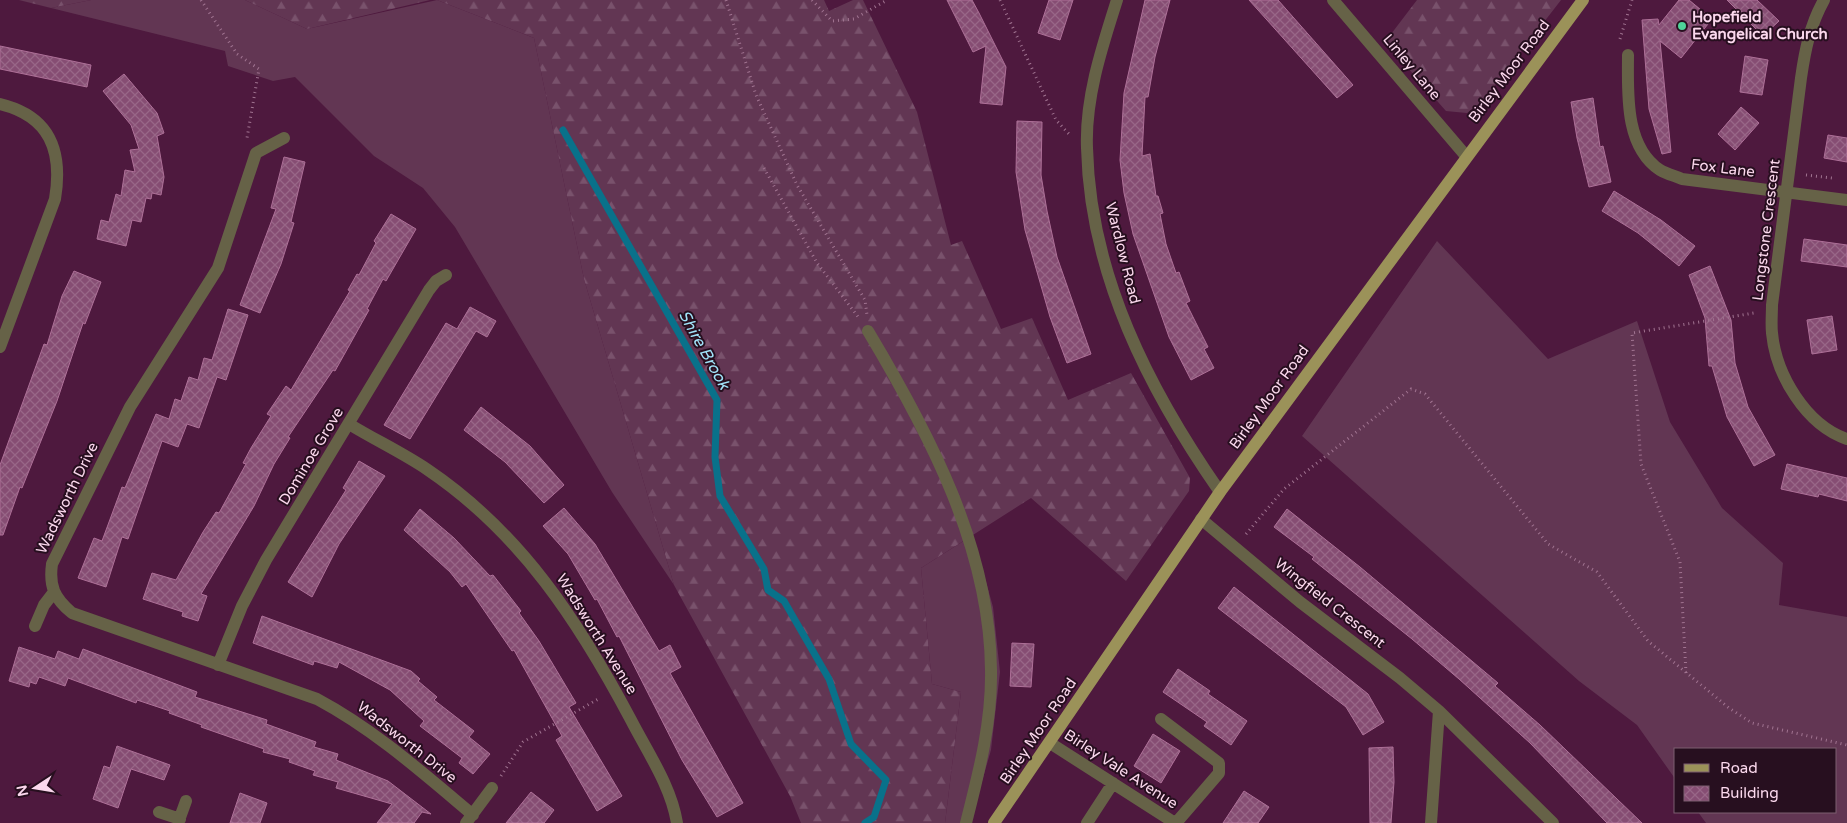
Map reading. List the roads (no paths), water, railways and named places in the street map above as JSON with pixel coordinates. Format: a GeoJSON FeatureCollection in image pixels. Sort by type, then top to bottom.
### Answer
{"type":"FeatureCollection","features":[{"type":"Feature","properties":{"kind":"main road","name":"Birley Moor Road"},"geometry":{"type":"LineString","coordinates":[[994,823],[1220,492],[1466,156],[1583,0]]}},
{"type":"Feature","properties":{"kind":"street","name":"Wardlow Road"},"geometry":{"type":"LineString","coordinates":[[1117,0],[1104,43],[1092,97],[1087,147],[1091,195],[1101,247],[1117,303],[1139,358],[1172,418],[1220,492]]}},
{"type":"Feature","properties":{"kind":"street","name":"Linley Lane"},"geometry":{"type":"LineString","coordinates":[[1333,0],[1466,156]]}},
{"type":"Feature","properties":{"kind":"street","name":"Longstone Crescent"},"geometry":{"type":"LineString","coordinates":[[1824,0],[1816,14],[1806,45],[1772,310],[1772,334],[1790,387],[1824,428],[1847,439]]}},
{"type":"Feature","properties":{"kind":"street","name":"Fox Lane"},"geometry":{"type":"LineString","coordinates":[[1628,55],[1628,97],[1632,126],[1643,151],[1659,169],[1682,180],[1847,200]]}},
{"type":"Feature","properties":{"kind":"street"},"geometry":{"type":"LineString","coordinates":[[0,104],[12,107],[31,117],[46,131],[53,144],[59,176],[55,199],[0,347]]}},
{"type":"Feature","properties":{"kind":"street","name":"Wadsworth Drive"},"geometry":{"type":"LineString","coordinates":[[284,138],[256,153],[218,268],[130,407],[52,564],[50,580],[54,592],[62,605],[72,613],[318,699],[349,716],[408,760],[470,819],[492,788]]}},
{"type":"Feature","properties":{"kind":"street","name":"Dominoe Grove"},"geometry":{"type":"LineString","coordinates":[[218,665],[242,606],[266,560],[428,290],[436,281],[446,275]]}},
{"type":"Feature","properties":{"kind":"street"},"geometry":{"type":"LineString","coordinates":[[868,331],[894,375],[938,460],[970,544],[985,606],[991,669],[990,702],[984,752],[966,823]]}},
{"type":"Feature","properties":{"kind":"street","name":"Wadsworth Avenue"},"geometry":{"type":"LineString","coordinates":[[349,424],[428,470],[483,513],[525,557],[558,597],[615,690],[668,790],[677,823]]}},
{"type":"Feature","properties":{"kind":"street","name":"Wingfield Crescent"},"geometry":{"type":"LineString","coordinates":[[1201,519],[1300,602],[1400,678],[1439,711],[1553,823]]}},
{"type":"Feature","properties":{"kind":"street"},"geometry":{"type":"LineString","coordinates":[[35,626],[44,605],[54,592]]}},
{"type":"Feature","properties":{"kind":"street"},"geometry":{"type":"LineString","coordinates":[[1431,823],[1439,711]]}},
{"type":"Feature","properties":{"kind":"street","name":"Birley Vale Avenue"},"geometry":{"type":"LineString","coordinates":[[1050,743],[1176,823],[1219,774],[1219,763],[1161,719]]}},
{"type":"Feature","properties":{"kind":"street"},"geometry":{"type":"LineString","coordinates":[[1087,823],[1113,783]]}},
{"type":"Feature","properties":{"kind":"street"},"geometry":{"type":"LineString","coordinates":[[159,812],[179,821],[186,801]]}},
{"type":"Feature","properties":{"kind":"waterway","name":"Shire Brook"},"geometry":{"type":"LineString","coordinates":[[563,130],[717,400],[715,457],[720,496],[764,569],[768,590],[784,601],[829,679],[851,744],[886,780],[874,817],[865,823]]}},
{"type":"Feature","properties":{"kind":"place","name":"Hopefield Evangelical Church"},"geometry":{"type":"Point","coordinates":[1682,26]}}]}
